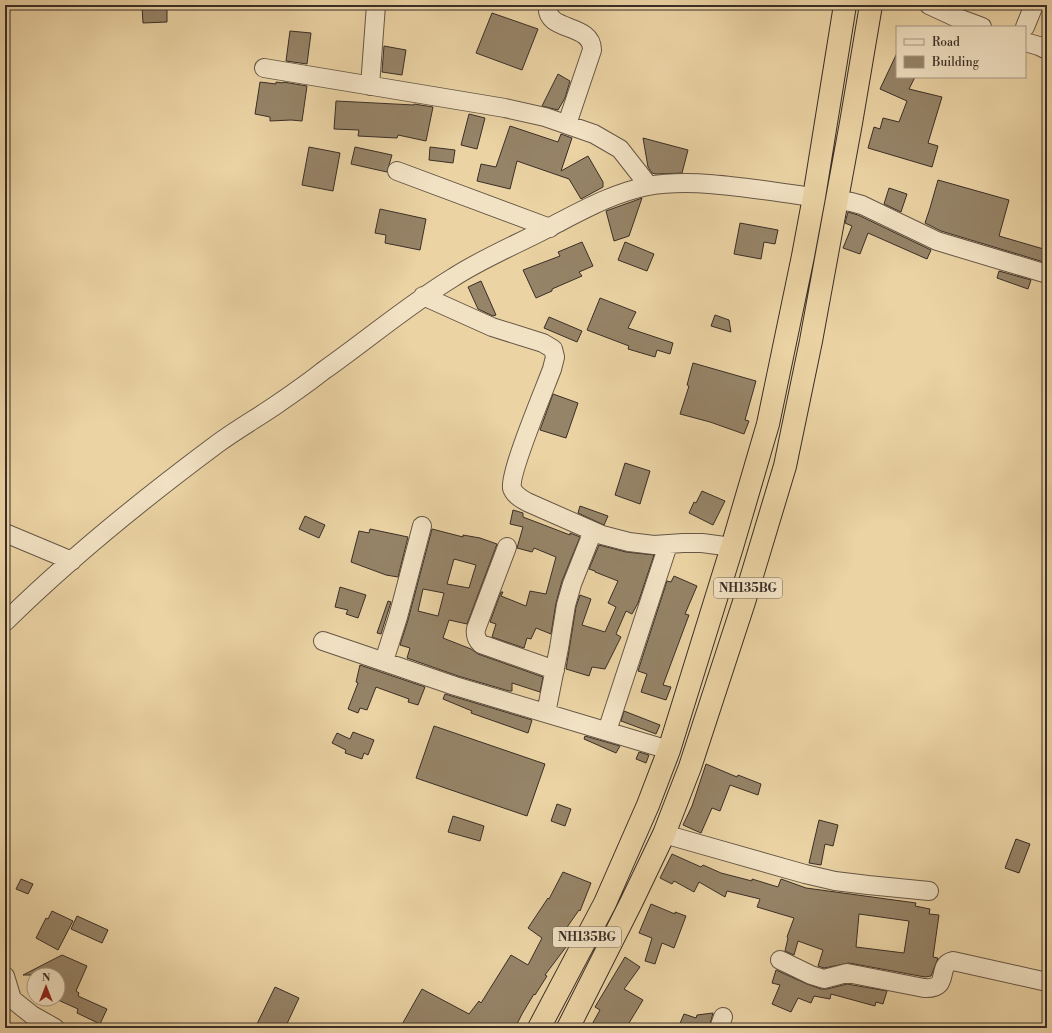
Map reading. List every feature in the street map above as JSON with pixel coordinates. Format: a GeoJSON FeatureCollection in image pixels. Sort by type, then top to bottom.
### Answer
{"type":"FeatureCollection","features":[{"type":"Feature","properties":{"kind":"highway","name":"NH135BG"},"geometry":{"type":"LineString","coordinates":[[539,1028],[605,903],[648,805],[669,750],[732,547],[768,424],[814,197],[845,5]]}},
{"type":"Feature","properties":{"kind":"highway","name":"NH135BG"},"geometry":{"type":"LineString","coordinates":[[568,1028],[664,834],[690,767],[744,602],[785,466],[811,341],[871,5]]}},
{"type":"Feature","properties":{"kind":"street"},"geometry":{"type":"LineString","coordinates":[[370,86],[376,5]]}},
{"type":"Feature","properties":{"kind":"street"},"geometry":{"type":"LineString","coordinates":[[548,5],[549,15],[554,21],[586,36],[592,42],[592,50],[567,124]]}},
{"type":"Feature","properties":{"kind":"street"},"geometry":{"type":"LineString","coordinates":[[929,5],[979,26]]}},
{"type":"Feature","properties":{"kind":"street"},"geometry":{"type":"LineString","coordinates":[[1025,26],[1034,5]]}},
{"type":"Feature","properties":{"kind":"street"},"geometry":{"type":"LineString","coordinates":[[1026,42],[1047,50]]}},
{"type":"Feature","properties":{"kind":"street"},"geometry":{"type":"LineString","coordinates":[[264,68],[505,108],[545,117],[594,134],[620,149],[649,186]]}},
{"type":"Feature","properties":{"kind":"street"},"geometry":{"type":"LineString","coordinates":[[397,171],[550,228]]}},
{"type":"Feature","properties":{"kind":"street"},"geometry":{"type":"LineString","coordinates":[[5,622],[40,588],[161,486],[219,442],[283,400],[356,348],[423,296],[458,274],[597,203],[621,193],[649,186],[671,184],[720,185],[814,197]]}},
{"type":"Feature","properties":{"kind":"street"},"geometry":{"type":"LineString","coordinates":[[837,200],[851,202],[862,206],[937,241],[1047,274]]}},
{"type":"Feature","properties":{"kind":"street"},"geometry":{"type":"LineString","coordinates":[[423,296],[492,327],[543,343],[553,349],[555,357],[552,369],[513,477],[512,488],[516,496],[593,531],[629,542],[654,545],[702,543],[732,547]]}},
{"type":"Feature","properties":{"kind":"street"},"geometry":{"type":"LineString","coordinates":[[384,661],[398,617],[422,526]]}},
{"type":"Feature","properties":{"kind":"street"},"geometry":{"type":"LineString","coordinates":[[546,713],[572,584],[593,531]]}},
{"type":"Feature","properties":{"kind":"street"},"geometry":{"type":"LineString","coordinates":[[5,533],[72,561]]}},
{"type":"Feature","properties":{"kind":"street"},"geometry":{"type":"LineString","coordinates":[[607,731],[668,545]]}},
{"type":"Feature","properties":{"kind":"street"},"geometry":{"type":"LineString","coordinates":[[507,547],[475,635],[481,644],[555,670]]}},
{"type":"Feature","properties":{"kind":"street"},"geometry":{"type":"LineString","coordinates":[[323,641],[455,686],[669,750]]}},
{"type":"Feature","properties":{"kind":"street"},"geometry":{"type":"LineString","coordinates":[[664,834],[805,874],[835,881],[868,886],[929,891]]}},
{"type":"Feature","properties":{"kind":"street"},"geometry":{"type":"LineString","coordinates":[[780,960],[811,975],[824,979],[847,973],[924,988],[936,987],[940,984],[945,967],[948,962],[953,961],[1047,982]]}},
{"type":"Feature","properties":{"kind":"street"},"geometry":{"type":"LineString","coordinates":[[5,976],[12,999],[32,1015],[55,1028]]}},
{"type":"Feature","properties":{"kind":"building"},"geometry":{"type":"Polygon","coordinates":[[[167,5],[167,22],[143,23],[142,6],[167,5]]]}},
{"type":"Feature","properties":{"kind":"building"},"geometry":{"type":"Polygon","coordinates":[[[492,13],[538,29],[522,70],[476,53],[492,13]]]}},
{"type":"Feature","properties":{"kind":"building"},"geometry":{"type":"Polygon","coordinates":[[[290,31],[311,33],[307,64],[286,61],[290,31]]]}},
{"type":"Feature","properties":{"kind":"building"},"geometry":{"type":"Polygon","coordinates":[[[384,46],[406,50],[402,75],[382,72],[384,46]]]}},
{"type":"Feature","properties":{"kind":"building"},"geometry":{"type":"Polygon","coordinates":[[[896,55],[896,78],[914,78],[909,89],[942,97],[928,143],[938,146],[932,167],[868,148],[874,127],[880,129],[883,118],[899,122],[907,101],[880,89],[896,55]]]}},
{"type":"Feature","properties":{"kind":"building"},"geometry":{"type":"Polygon","coordinates":[[[558,74],[570,81],[565,98],[558,110],[542,106],[558,74]]]}},
{"type":"Feature","properties":{"kind":"building"},"geometry":{"type":"Polygon","coordinates":[[[260,82],[276,84],[276,82],[283,82],[307,86],[302,121],[270,121],[270,117],[255,114],[260,82]]]}},
{"type":"Feature","properties":{"kind":"building"},"geometry":{"type":"Polygon","coordinates":[[[336,101],[414,104],[433,107],[426,141],[398,135],[397,138],[358,136],[359,130],[334,129],[336,101]]]}},
{"type":"Feature","properties":{"kind":"building"},"geometry":{"type":"Polygon","coordinates":[[[469,114],[485,118],[477,149],[461,145],[469,114]]]}},
{"type":"Feature","properties":{"kind":"building"},"geometry":{"type":"Polygon","coordinates":[[[510,126],[558,142],[561,134],[572,138],[561,171],[588,156],[603,182],[603,187],[581,199],[569,179],[517,161],[510,189],[477,181],[481,164],[496,167],[510,126]]]}},
{"type":"Feature","properties":{"kind":"building"},"geometry":{"type":"Polygon","coordinates":[[[643,138],[688,150],[682,173],[652,173],[648,167],[643,138]]]}},
{"type":"Feature","properties":{"kind":"building"},"geometry":{"type":"Polygon","coordinates":[[[309,147],[340,153],[333,191],[302,185],[309,147]]]}},
{"type":"Feature","properties":{"kind":"building"},"geometry":{"type":"Polygon","coordinates":[[[355,147],[392,155],[387,172],[351,164],[355,147]]]}},
{"type":"Feature","properties":{"kind":"building"},"geometry":{"type":"Polygon","coordinates":[[[430,147],[455,150],[453,163],[429,160],[430,147]]]}},
{"type":"Feature","properties":{"kind":"building"},"geometry":{"type":"Polygon","coordinates":[[[938,180],[1009,200],[999,236],[1047,250],[1047,263],[941,231],[925,223],[938,180]]]}},
{"type":"Feature","properties":{"kind":"building"},"geometry":{"type":"Polygon","coordinates":[[[889,188],[907,194],[901,212],[884,204],[889,188]]]}},
{"type":"Feature","properties":{"kind":"building"},"geometry":{"type":"Polygon","coordinates":[[[642,198],[629,236],[614,241],[606,211],[642,198]]]}},
{"type":"Feature","properties":{"kind":"building"},"geometry":{"type":"Polygon","coordinates":[[[380,209],[426,219],[420,250],[385,243],[386,235],[375,233],[380,209]]]}},
{"type":"Feature","properties":{"kind":"building"},"geometry":{"type":"Polygon","coordinates":[[[848,212],[858,215],[931,250],[927,259],[868,233],[860,254],[843,248],[852,226],[845,223],[848,212]]]}},
{"type":"Feature","properties":{"kind":"building"},"geometry":{"type":"Polygon","coordinates":[[[740,223],[778,230],[775,244],[764,242],[761,259],[734,254],[740,223]]]}},
{"type":"Feature","properties":{"kind":"building"},"geometry":{"type":"Polygon","coordinates":[[[582,242],[593,266],[579,272],[582,276],[552,289],[552,291],[536,298],[523,270],[560,256],[558,252],[582,242]]]}},
{"type":"Feature","properties":{"kind":"building"},"geometry":{"type":"Polygon","coordinates":[[[625,242],[654,254],[647,271],[618,260],[625,242]]]}},
{"type":"Feature","properties":{"kind":"building"},"geometry":{"type":"Polygon","coordinates":[[[999,271],[1031,280],[1028,289],[997,278],[999,271]]]}},
{"type":"Feature","properties":{"kind":"building"},"geometry":{"type":"Polygon","coordinates":[[[481,281],[496,315],[493,316],[478,309],[468,287],[481,281]]]}},
{"type":"Feature","properties":{"kind":"building"},"geometry":{"type":"Polygon","coordinates":[[[600,298],[636,312],[628,328],[673,343],[670,354],[657,350],[655,357],[628,349],[629,346],[587,330],[600,298]]]}},
{"type":"Feature","properties":{"kind":"building"},"geometry":{"type":"Polygon","coordinates":[[[715,315],[729,320],[731,332],[711,326],[715,315]]]}},
{"type":"Feature","properties":{"kind":"building"},"geometry":{"type":"Polygon","coordinates":[[[549,317],[582,331],[577,342],[544,328],[549,317]]]}},
{"type":"Feature","properties":{"kind":"building"},"geometry":{"type":"Polygon","coordinates":[[[693,363],[756,381],[745,420],[749,421],[744,434],[710,422],[680,414],[689,386],[687,385],[693,363]]]}},
{"type":"Feature","properties":{"kind":"building"},"geometry":{"type":"Polygon","coordinates":[[[553,394],[578,403],[566,438],[540,430],[553,394]]]}},
{"type":"Feature","properties":{"kind":"building"},"geometry":{"type":"Polygon","coordinates":[[[625,463],[650,471],[640,504],[615,495],[625,463]]]}},
{"type":"Feature","properties":{"kind":"building"},"geometry":{"type":"Polygon","coordinates":[[[702,491],[725,501],[713,525],[689,513],[694,502],[696,503],[702,491]]]}},
{"type":"Feature","properties":{"kind":"building"},"geometry":{"type":"Polygon","coordinates":[[[580,506],[608,516],[604,525],[578,513],[580,506]]]}},
{"type":"Feature","properties":{"kind":"building"},"geometry":{"type":"Polygon","coordinates":[[[513,510],[523,513],[523,517],[570,535],[570,533],[580,537],[562,581],[556,603],[551,634],[536,628],[531,639],[527,638],[524,648],[492,637],[496,624],[490,622],[501,592],[503,592],[501,596],[526,606],[530,591],[546,594],[556,557],[534,548],[532,552],[517,548],[523,527],[510,524],[513,510]]]}},
{"type":"Feature","properties":{"kind":"building"},"geometry":{"type":"Polygon","coordinates":[[[305,516],[325,525],[319,538],[299,529],[305,516]]]}},
{"type":"Feature","properties":{"kind":"building"},"geometry":{"type":"Polygon","coordinates":[[[370,529],[408,537],[398,577],[386,575],[351,562],[359,531],[369,533],[370,529]]]}},
{"type":"Feature","properties":{"kind":"building"},"geometry":{"type":"Polygon","coordinates":[[[432,529],[463,537],[463,535],[480,538],[497,544],[467,624],[449,620],[443,638],[471,649],[478,654],[543,677],[540,692],[512,683],[512,691],[509,691],[458,676],[407,658],[410,648],[400,645],[432,529]],[[454,559],[447,584],[469,588],[476,565],[454,559]],[[423,589],[418,611],[438,616],[444,593],[423,589]]]}},
{"type":"Feature","properties":{"kind":"building"},"geometry":{"type":"Polygon","coordinates":[[[599,545],[626,552],[654,555],[638,603],[632,614],[626,611],[616,634],[621,637],[605,669],[592,667],[589,676],[566,669],[576,607],[580,595],[591,599],[582,625],[605,632],[616,607],[608,603],[618,581],[589,569],[599,545]]]}},
{"type":"Feature","properties":{"kind":"building"},"geometry":{"type":"Polygon","coordinates":[[[674,576],[697,586],[685,614],[689,615],[663,685],[671,687],[666,700],[641,692],[647,674],[638,671],[667,581],[671,582],[674,576]]]}},
{"type":"Feature","properties":{"kind":"building"},"geometry":{"type":"Polygon","coordinates":[[[340,587],[366,595],[358,618],[346,614],[348,610],[335,607],[340,587]]]}},
{"type":"Feature","properties":{"kind":"building"},"geometry":{"type":"Polygon","coordinates":[[[388,601],[391,602],[381,634],[377,633],[388,601]]]}},
{"type":"Feature","properties":{"kind":"building"},"geometry":{"type":"Polygon","coordinates":[[[360,665],[425,687],[418,705],[408,702],[409,699],[376,687],[367,710],[360,708],[358,713],[348,709],[358,683],[356,682],[360,665]]]}},
{"type":"Feature","properties":{"kind":"building"},"geometry":{"type":"Polygon","coordinates":[[[445,694],[532,720],[528,733],[471,713],[472,711],[443,699],[445,694]]]}},
{"type":"Feature","properties":{"kind":"building"},"geometry":{"type":"Polygon","coordinates":[[[624,711],[660,725],[656,734],[621,721],[624,711]]]}},
{"type":"Feature","properties":{"kind":"building"},"geometry":{"type":"Polygon","coordinates":[[[434,726],[545,764],[527,816],[416,778],[434,726]]]}},
{"type":"Feature","properties":{"kind":"building"},"geometry":{"type":"Polygon","coordinates":[[[353,732],[374,740],[368,755],[364,753],[362,759],[345,753],[346,750],[332,743],[337,733],[350,739],[353,732]]]}},
{"type":"Feature","properties":{"kind":"building"},"geometry":{"type":"Polygon","coordinates":[[[585,736],[620,746],[616,753],[584,739],[585,736]]]}},
{"type":"Feature","properties":{"kind":"building"},"geometry":{"type":"Polygon","coordinates":[[[639,752],[649,755],[646,763],[636,759],[639,752]]]}},
{"type":"Feature","properties":{"kind":"building"},"geometry":{"type":"Polygon","coordinates":[[[706,764],[737,777],[738,775],[761,784],[758,795],[730,785],[720,811],[712,808],[701,833],[683,825],[692,806],[706,764]]]}},
{"type":"Feature","properties":{"kind":"building"},"geometry":{"type":"Polygon","coordinates":[[[557,804],[571,809],[565,826],[551,821],[557,804]]]}},
{"type":"Feature","properties":{"kind":"building"},"geometry":{"type":"Polygon","coordinates":[[[453,816],[484,826],[480,841],[448,832],[453,816]]]}},
{"type":"Feature","properties":{"kind":"building"},"geometry":{"type":"Polygon","coordinates":[[[819,820],[838,825],[833,846],[825,844],[821,865],[809,863],[819,820]]]}},
{"type":"Feature","properties":{"kind":"building"},"geometry":{"type":"Polygon","coordinates":[[[1016,839],[1030,844],[1019,873],[1005,868],[1016,839]]]}},
{"type":"Feature","properties":{"kind":"building"},"geometry":{"type":"Polygon","coordinates":[[[672,854],[701,867],[703,865],[721,873],[752,881],[752,879],[778,887],[781,879],[806,888],[916,903],[915,906],[930,909],[929,914],[939,915],[933,957],[938,958],[931,976],[925,977],[849,963],[824,968],[818,966],[823,950],[798,941],[794,955],[785,951],[787,937],[794,918],[757,907],[760,899],[727,891],[725,897],[699,882],[694,892],[674,881],[672,884],[660,878],[672,854]],[[859,914],[856,947],[904,953],[909,921],[859,914]]]}},
{"type":"Feature","properties":{"kind":"building"},"geometry":{"type":"Polygon","coordinates":[[[563,872],[591,883],[580,911],[579,910],[563,933],[572,939],[545,975],[547,976],[535,995],[534,994],[515,1028],[400,1028],[422,989],[469,1014],[479,1001],[481,1003],[511,955],[528,965],[542,938],[528,928],[548,898],[549,899],[563,872]]]}},
{"type":"Feature","properties":{"kind":"building"},"geometry":{"type":"Polygon","coordinates":[[[21,879],[33,884],[28,894],[16,889],[21,879]]]}},
{"type":"Feature","properties":{"kind":"building"},"geometry":{"type":"Polygon","coordinates":[[[651,904],[675,914],[675,912],[686,916],[674,948],[662,943],[655,964],[645,961],[652,938],[639,933],[651,904]]]}},
{"type":"Feature","properties":{"kind":"building"},"geometry":{"type":"Polygon","coordinates":[[[52,911],[73,921],[58,950],[36,938],[46,918],[48,919],[52,911]]]}},
{"type":"Feature","properties":{"kind":"building"},"geometry":{"type":"Polygon","coordinates":[[[77,916],[108,930],[102,943],[71,929],[77,916]]]}},
{"type":"Feature","properties":{"kind":"building"},"geometry":{"type":"Polygon","coordinates":[[[62,955],[87,966],[76,991],[79,993],[78,996],[107,1009],[100,1024],[77,1013],[78,1009],[66,1004],[66,967],[39,967],[62,955]]]}},
{"type":"Feature","properties":{"kind":"building"},"geometry":{"type":"Polygon","coordinates":[[[625,957],[640,967],[624,989],[643,1000],[626,1028],[590,1028],[600,1010],[595,1007],[625,957]]]}},
{"type":"Feature","properties":{"kind":"building"},"geometry":{"type":"Polygon","coordinates":[[[776,970],[821,989],[847,984],[887,991],[883,1004],[876,1002],[875,1006],[831,994],[830,999],[814,996],[811,1003],[798,998],[791,1012],[772,1004],[780,985],[772,983],[776,970]]]}},
{"type":"Feature","properties":{"kind":"building"},"geometry":{"type":"Polygon","coordinates":[[[275,987],[299,998],[285,1028],[255,1028],[275,987]]]}},
{"type":"Feature","properties":{"kind":"building"},"geometry":{"type":"Polygon","coordinates":[[[713,1013],[709,1028],[678,1028],[684,1014],[696,1018],[697,1015],[713,1013]]]}}]}
